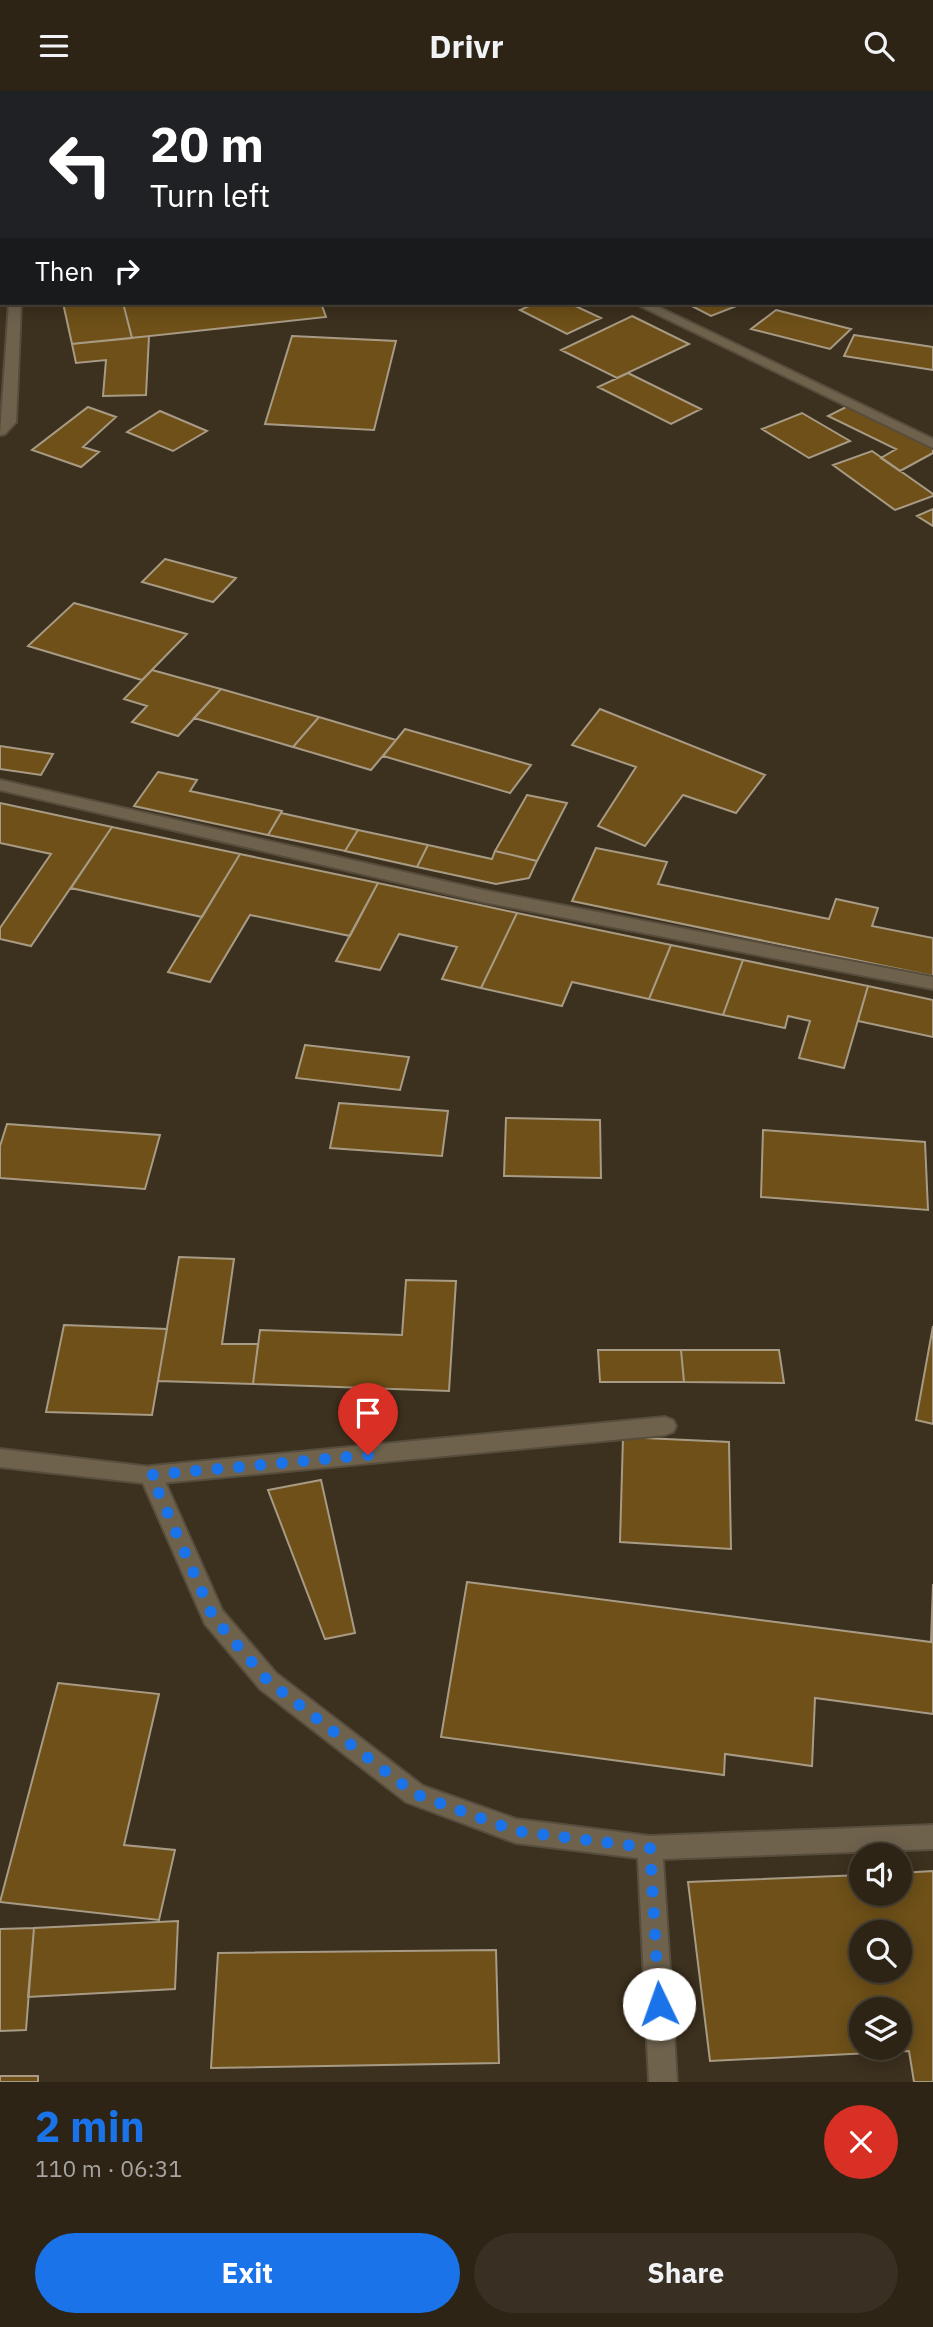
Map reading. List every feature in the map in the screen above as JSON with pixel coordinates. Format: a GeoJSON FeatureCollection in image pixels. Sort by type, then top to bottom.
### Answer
{"type":"FeatureCollection","features":[{"type":"Feature","properties":{"kind":"street"},"geometry":{"type":"LineString","coordinates":[[0,431],[9,422],[19,305]]}},
{"type":"Feature","properties":{"kind":"street"},"geometry":{"type":"LineString","coordinates":[[643,305],[933,444]]}},
{"type":"Feature","properties":{"kind":"street"},"geometry":{"type":"LineString","coordinates":[[0,785],[483,896],[933,983]]}},
{"type":"Feature","properties":{"kind":"street"},"geometry":{"type":"LineString","coordinates":[[0,1458],[151,1475],[665,1426]]}},
{"type":"Feature","properties":{"kind":"street"},"geometry":{"type":"LineString","coordinates":[[151,1475],[213,1617],[268,1681],[415,1794],[516,1831],[650,1848],[933,1837]]}},
{"type":"Feature","properties":{"kind":"street"},"geometry":{"type":"LineString","coordinates":[[650,1848],[663,2082]]}},
{"type":"Feature","properties":{"kind":"building"},"geometry":{"type":"Polygon","coordinates":[[[63,305],[124,305],[132,338],[72,344],[63,305]]]}},
{"type":"Feature","properties":{"kind":"building"},"geometry":{"type":"Polygon","coordinates":[[[124,305],[322,305],[326,317],[132,338],[124,305]]]}},
{"type":"Feature","properties":{"kind":"building"},"geometry":{"type":"Polygon","coordinates":[[[531,305],[573,305],[601,318],[567,334],[520,310],[531,305]]]}},
{"type":"Feature","properties":{"kind":"building"},"geometry":{"type":"Polygon","coordinates":[[[690,305],[739,305],[711,316],[690,305]]]}},
{"type":"Feature","properties":{"kind":"building"},"geometry":{"type":"Polygon","coordinates":[[[776,310],[851,329],[830,349],[751,329],[776,310]]]}},
{"type":"Feature","properties":{"kind":"building"},"geometry":{"type":"Polygon","coordinates":[[[632,316],[689,344],[617,378],[561,350],[632,316]]]}},
{"type":"Feature","properties":{"kind":"building"},"geometry":{"type":"Polygon","coordinates":[[[854,335],[933,347],[933,370],[844,356],[854,335]]]}},
{"type":"Feature","properties":{"kind":"building"},"geometry":{"type":"Polygon","coordinates":[[[149,336],[146,395],[103,396],[106,360],[76,363],[72,344],[149,336]]]}},
{"type":"Feature","properties":{"kind":"building"},"geometry":{"type":"Polygon","coordinates":[[[292,336],[396,341],[374,430],[265,424],[292,336]]]}},
{"type":"Feature","properties":{"kind":"building"},"geometry":{"type":"Polygon","coordinates":[[[628,373],[701,409],[671,424],[598,387],[628,373]]]}},
{"type":"Feature","properties":{"kind":"building"},"geometry":{"type":"Polygon","coordinates":[[[848,406],[933,447],[933,453],[900,471],[881,458],[896,449],[828,416],[848,406]]]}},
{"type":"Feature","properties":{"kind":"building"},"geometry":{"type":"Polygon","coordinates":[[[88,407],[116,417],[83,447],[99,452],[81,467],[32,450],[88,407]]]}},
{"type":"Feature","properties":{"kind":"building"},"geometry":{"type":"Polygon","coordinates":[[[160,411],[207,431],[173,451],[127,432],[160,411]]]}},
{"type":"Feature","properties":{"kind":"building"},"geometry":{"type":"Polygon","coordinates":[[[802,413],[850,441],[809,458],[762,429],[802,413]]]}},
{"type":"Feature","properties":{"kind":"building"},"geometry":{"type":"Polygon","coordinates":[[[872,451],[933,496],[895,510],[833,465],[872,451]]]}},
{"type":"Feature","properties":{"kind":"building"},"geometry":{"type":"Polygon","coordinates":[[[933,509],[933,526],[917,516],[933,509]]]}},
{"type":"Feature","properties":{"kind":"building"},"geometry":{"type":"Polygon","coordinates":[[[165,559],[236,578],[213,602],[142,582],[165,559]]]}},
{"type":"Feature","properties":{"kind":"building"},"geometry":{"type":"Polygon","coordinates":[[[74,603],[187,634],[142,680],[28,646],[74,603]]]}},
{"type":"Feature","properties":{"kind":"building"},"geometry":{"type":"Polygon","coordinates":[[[152,670],[221,689],[178,736],[132,722],[147,706],[124,699],[152,670]]]}},
{"type":"Feature","properties":{"kind":"building"},"geometry":{"type":"Polygon","coordinates":[[[221,689],[319,717],[293,747],[194,718],[221,689]]]}},
{"type":"Feature","properties":{"kind":"building"},"geometry":{"type":"Polygon","coordinates":[[[600,709],[765,775],[736,813],[683,795],[645,846],[598,826],[636,767],[572,745],[600,709]]]}},
{"type":"Feature","properties":{"kind":"building"},"geometry":{"type":"Polygon","coordinates":[[[319,717],[396,740],[371,770],[293,747],[319,717]]]}},
{"type":"Feature","properties":{"kind":"building"},"geometry":{"type":"Polygon","coordinates":[[[405,729],[531,765],[510,793],[383,756],[405,729]]]}},
{"type":"Feature","properties":{"kind":"building"},"geometry":{"type":"Polygon","coordinates":[[[0,746],[53,754],[41,775],[0,769],[0,746]]]}},
{"type":"Feature","properties":{"kind":"building"},"geometry":{"type":"Polygon","coordinates":[[[158,772],[197,780],[190,791],[282,811],[268,835],[134,806],[158,772]]]}},
{"type":"Feature","properties":{"kind":"building"},"geometry":{"type":"Polygon","coordinates":[[[527,795],[567,803],[537,861],[495,851],[527,795]]]}},
{"type":"Feature","properties":{"kind":"building"},"geometry":{"type":"Polygon","coordinates":[[[0,803],[112,827],[31,946],[0,939],[0,928],[51,854],[0,843],[0,803]]]}},
{"type":"Feature","properties":{"kind":"building"},"geometry":{"type":"Polygon","coordinates":[[[281,813],[358,830],[345,851],[268,835],[281,813]]]}},
{"type":"Feature","properties":{"kind":"building"},"geometry":{"type":"Polygon","coordinates":[[[112,827],[240,854],[202,917],[71,888],[112,827]]]}},
{"type":"Feature","properties":{"kind":"building"},"geometry":{"type":"Polygon","coordinates":[[[358,830],[428,845],[417,867],[345,851],[358,830]]]}},
{"type":"Feature","properties":{"kind":"building"},"geometry":{"type":"Polygon","coordinates":[[[428,845],[492,859],[495,851],[537,861],[529,878],[496,884],[417,867],[428,845]]]}},
{"type":"Feature","properties":{"kind":"building"},"geometry":{"type":"Polygon","coordinates":[[[596,848],[667,862],[658,884],[829,919],[836,899],[878,908],[872,926],[933,938],[933,976],[572,901],[596,848]]]}},
{"type":"Feature","properties":{"kind":"building"},"geometry":{"type":"Polygon","coordinates":[[[240,854],[378,883],[350,936],[250,915],[210,982],[168,972],[240,854]]]}},
{"type":"Feature","properties":{"kind":"building"},"geometry":{"type":"Polygon","coordinates":[[[378,883],[517,913],[481,988],[442,979],[457,947],[399,934],[380,970],[336,961],[378,883]]]}},
{"type":"Feature","properties":{"kind":"building"},"geometry":{"type":"Polygon","coordinates":[[[517,913],[671,945],[649,999],[572,982],[562,1006],[481,988],[517,913]]]}},
{"type":"Feature","properties":{"kind":"building"},"geometry":{"type":"Polygon","coordinates":[[[671,945],[743,960],[723,1015],[649,999],[671,945]]]}},
{"type":"Feature","properties":{"kind":"building"},"geometry":{"type":"Polygon","coordinates":[[[743,960],[868,986],[844,1068],[799,1058],[810,1021],[788,1016],[785,1028],[723,1015],[743,960]]]}},
{"type":"Feature","properties":{"kind":"building"},"geometry":{"type":"Polygon","coordinates":[[[868,986],[933,1000],[933,1037],[858,1021],[868,986]]]}},
{"type":"Feature","properties":{"kind":"building"},"geometry":{"type":"Polygon","coordinates":[[[305,1045],[409,1057],[400,1090],[296,1078],[305,1045]]]}},
{"type":"Feature","properties":{"kind":"building"},"geometry":{"type":"Polygon","coordinates":[[[339,1103],[448,1111],[442,1156],[330,1148],[339,1103]]]}},
{"type":"Feature","properties":{"kind":"building"},"geometry":{"type":"Polygon","coordinates":[[[506,1118],[600,1120],[601,1178],[504,1176],[506,1118]]]}},
{"type":"Feature","properties":{"kind":"building"},"geometry":{"type":"Polygon","coordinates":[[[7,1124],[160,1135],[145,1189],[0,1178],[0,1146],[7,1124]]]}},
{"type":"Feature","properties":{"kind":"building"},"geometry":{"type":"Polygon","coordinates":[[[763,1130],[925,1142],[928,1210],[761,1197],[763,1130]]]}},
{"type":"Feature","properties":{"kind":"building"},"geometry":{"type":"Polygon","coordinates":[[[179,1257],[234,1259],[222,1344],[258,1344],[253,1384],[158,1381],[179,1257]]]}},
{"type":"Feature","properties":{"kind":"building"},"geometry":{"type":"Polygon","coordinates":[[[406,1280],[456,1281],[449,1391],[253,1384],[260,1330],[402,1335],[406,1280]]]}},
{"type":"Feature","properties":{"kind":"building"},"geometry":{"type":"Polygon","coordinates":[[[64,1325],[167,1329],[152,1415],[46,1412],[64,1325]]]}},
{"type":"Feature","properties":{"kind":"building"},"geometry":{"type":"Polygon","coordinates":[[[933,1326],[933,1424],[916,1420],[933,1326]]]}},
{"type":"Feature","properties":{"kind":"building"},"geometry":{"type":"Polygon","coordinates":[[[598,1350],[681,1350],[684,1382],[600,1382],[598,1350]]]}},
{"type":"Feature","properties":{"kind":"building"},"geometry":{"type":"Polygon","coordinates":[[[681,1350],[779,1350],[784,1383],[684,1382],[681,1350]]]}},
{"type":"Feature","properties":{"kind":"building"},"geometry":{"type":"Polygon","coordinates":[[[623,1437],[729,1442],[731,1549],[620,1542],[623,1437]]]}},
{"type":"Feature","properties":{"kind":"building"},"geometry":{"type":"Polygon","coordinates":[[[321,1480],[355,1633],[325,1639],[268,1490],[321,1480]]]}},
{"type":"Feature","properties":{"kind":"building"},"geometry":{"type":"Polygon","coordinates":[[[467,1582],[931,1642],[933,1584],[933,1714],[815,1698],[812,1766],[725,1754],[724,1775],[441,1737],[467,1582]]]}},
{"type":"Feature","properties":{"kind":"building"},"geometry":{"type":"Polygon","coordinates":[[[58,1683],[159,1694],[124,1845],[175,1850],[159,1920],[0,1902],[58,1683]]]}},
{"type":"Feature","properties":{"kind":"building"},"geometry":{"type":"Polygon","coordinates":[[[933,1871],[933,2082],[914,2082],[910,2060],[912,1997],[849,1997],[849,2054],[710,2061],[688,1882],[849,1875],[849,1906],[912,1906],[912,1872],[933,1871]]]}},
{"type":"Feature","properties":{"kind":"building"},"geometry":{"type":"Polygon","coordinates":[[[178,1921],[175,1989],[28,1997],[34,1928],[178,1921]]]}},
{"type":"Feature","properties":{"kind":"building"},"geometry":{"type":"Polygon","coordinates":[[[34,1928],[26,2030],[0,2031],[0,1929],[34,1928]]]}},
{"type":"Feature","properties":{"kind":"building"},"geometry":{"type":"Polygon","coordinates":[[[496,1950],[499,2063],[211,2068],[218,1953],[496,1950]]]}},
{"type":"Feature","properties":{"kind":"building"},"geometry":{"type":"Polygon","coordinates":[[[0,2076],[38,2076],[38,2082],[0,2082],[0,2076]]]}},
{"type":"Feature","properties":{"kind":"route"},"geometry":{"type":"LineString","coordinates":[[368,1455],[151,1475],[213,1617],[268,1681],[415,1794],[516,1831],[650,1848],[659,2004]]}}]}
